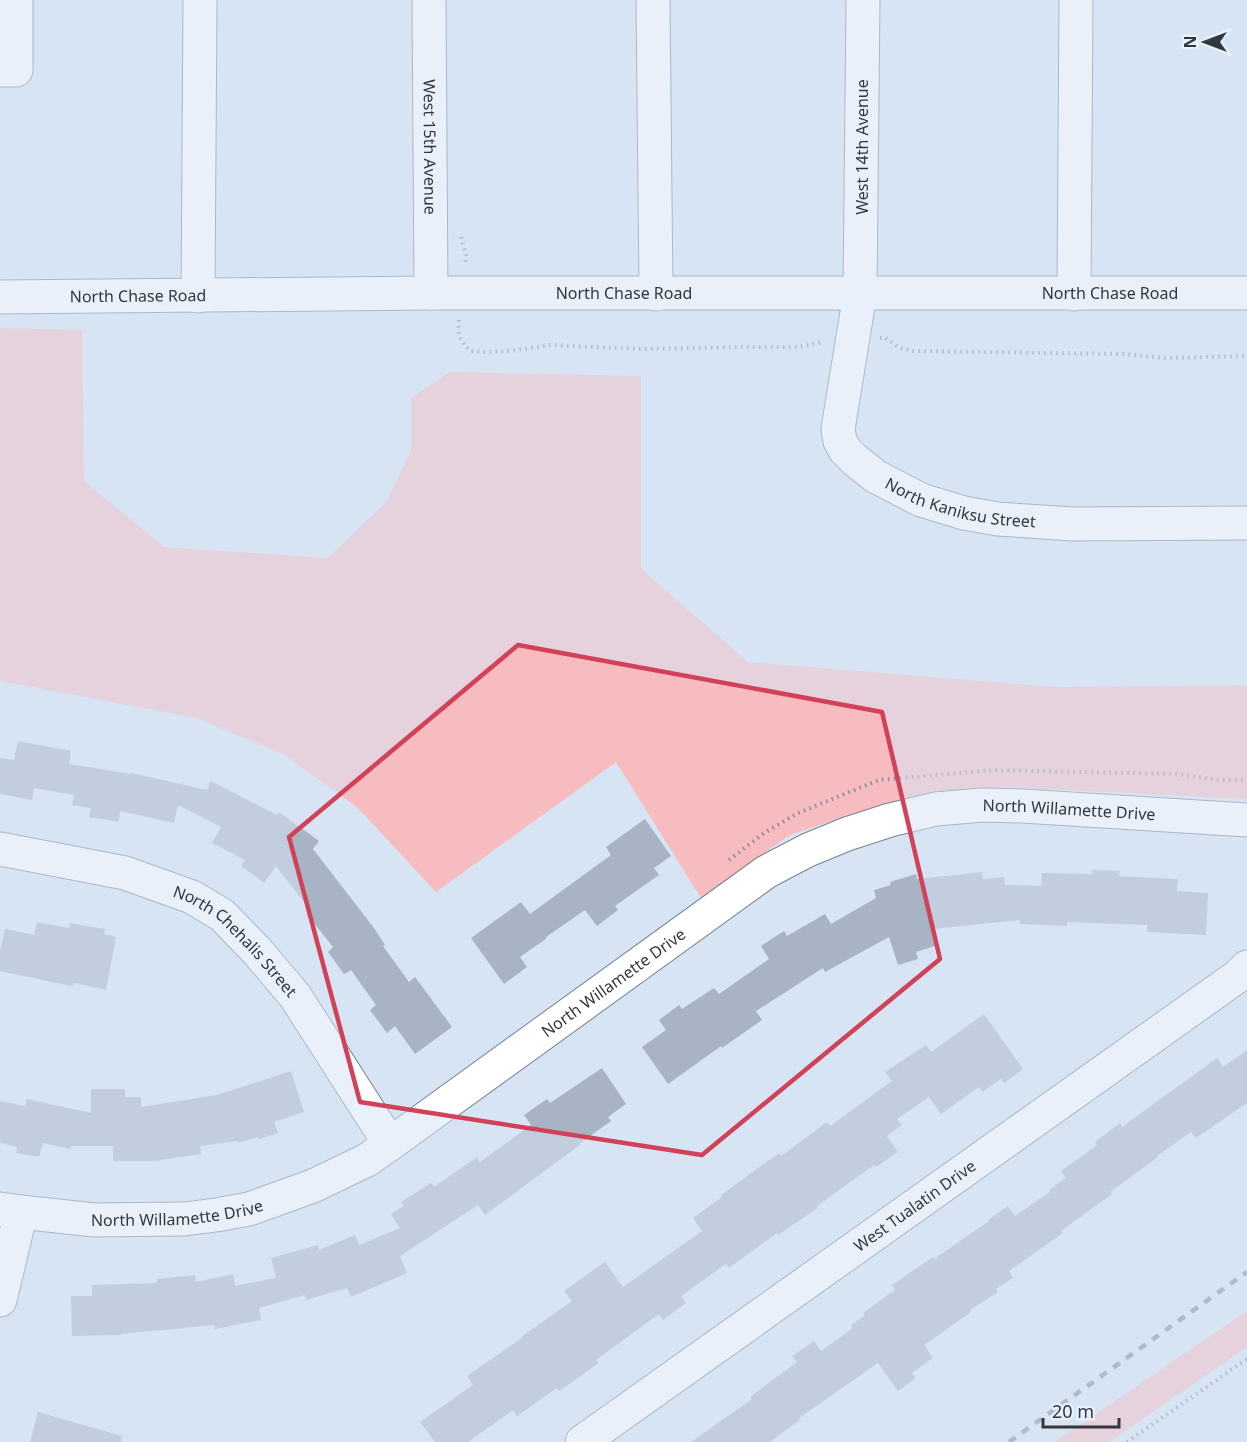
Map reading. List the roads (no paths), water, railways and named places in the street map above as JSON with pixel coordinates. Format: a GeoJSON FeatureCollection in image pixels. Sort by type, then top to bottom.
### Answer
{"type":"FeatureCollection","features":[{"type":"Feature","properties":{"kind":"street"},"geometry":{"type":"LineString","coordinates":[[8,70],[16,0]]}},
{"type":"Feature","properties":{"kind":"street"},"geometry":{"type":"LineString","coordinates":[[198,296],[200,0]]}},
{"type":"Feature","properties":{"kind":"street","name":"West 15th Avenue"},"geometry":{"type":"LineString","coordinates":[[429,0],[430,293]]}},
{"type":"Feature","properties":{"kind":"street"},"geometry":{"type":"LineString","coordinates":[[653,0],[656,294]]}},
{"type":"Feature","properties":{"kind":"street","name":"West 14th Avenue"},"geometry":{"type":"LineString","coordinates":[[860,294],[863,0]]}},
{"type":"Feature","properties":{"kind":"street"},"geometry":{"type":"LineString","coordinates":[[1074,294],[1076,0]]}},
{"type":"Feature","properties":{"kind":"street","name":"North Chase Road"},"geometry":{"type":"LineString","coordinates":[[0,297],[430,293],[1247,293]]}},
{"type":"Feature","properties":{"kind":"street","name":"North Kaniksu Street"},"geometry":{"type":"LineString","coordinates":[[860,294],[838,429],[840,441],[845,450],[875,476],[921,500],[964,513],[998,519],[1073,524],[1247,524]]}},
{"type":"Feature","properties":{"kind":"street","name":"North Willamette Drive"},"geometry":{"type":"LineString","coordinates":[[10,1210],[94,1220],[184,1219],[249,1209],[313,1186],[367,1160],[766,872],[808,850],[890,820],[936,809],[982,805],[1247,820]]}},
{"type":"Feature","properties":{"kind":"street","name":"North Chehalis Street"},"geometry":{"type":"LineString","coordinates":[[0,849],[125,873],[192,897],[222,915],[257,951],[295,996],[390,1144]]}},
{"type":"Feature","properties":{"kind":"street","name":"West Tualatin Drive"},"geometry":{"type":"LineString","coordinates":[[582,1442],[1247,968]]}},
{"type":"Feature","properties":{"kind":"street"},"geometry":{"type":"LineString","coordinates":[[0,1300],[10,1210]]}},
{"type":"Feature","properties":{"kind":"railway"},"geometry":{"type":"LineString","coordinates":[[1009,1442],[1247,1272]]}}]}
